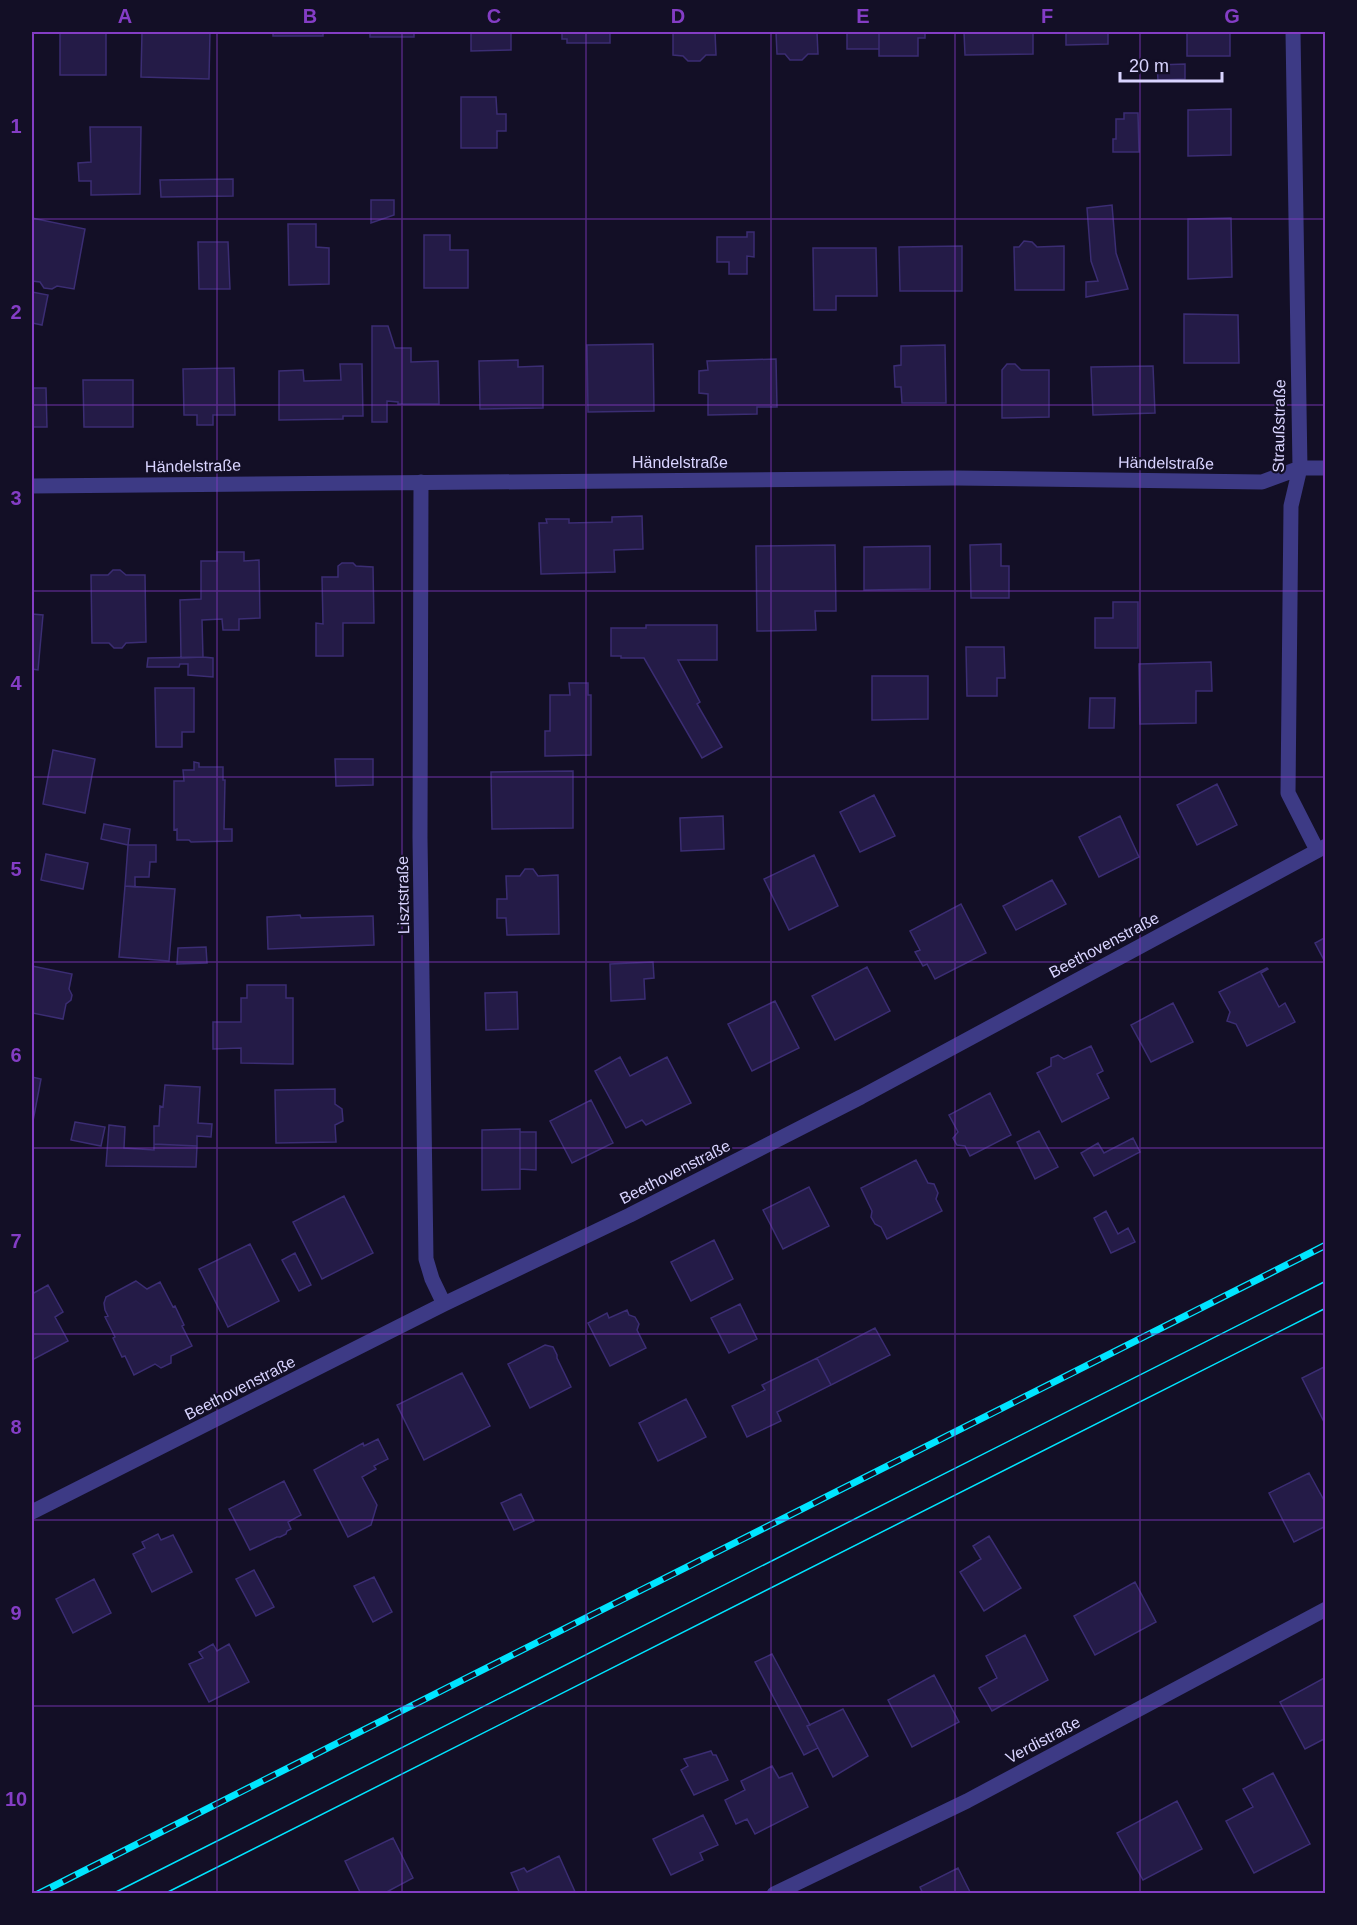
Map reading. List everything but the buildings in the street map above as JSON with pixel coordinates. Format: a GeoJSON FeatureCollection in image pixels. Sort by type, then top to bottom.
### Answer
{"type":"FeatureCollection","features":[{"type":"Feature","properties":{"kind":"street","name":"Straußstraße"},"geometry":{"type":"LineString","coordinates":[[1293,32],[1300,468],[1291,506],[1288,793],[1321,848]]}},
{"type":"Feature","properties":{"kind":"street","name":"Händelstraße"},"geometry":{"type":"LineString","coordinates":[[32,486],[926,478],[1262,482],[1300,468],[1326,468]]}},
{"type":"Feature","properties":{"kind":"street","name":"Lisztstraße"},"geometry":{"type":"LineString","coordinates":[[422,482],[420,838],[426,1259],[432,1280],[444,1304]]}},
{"type":"Feature","properties":{"kind":"street","name":"Beethovenstraße"},"geometry":{"type":"LineString","coordinates":[[32,1512],[444,1304],[638,1211],[861,1097],[1321,848]]}},
{"type":"Feature","properties":{"kind":"street","name":"Verdistraße"},"geometry":{"type":"LineString","coordinates":[[774,1893],[967,1801],[1326,1609]]}},
{"type":"Feature","properties":{"kind":"tram line"},"geometry":{"type":"LineString","coordinates":[[112,1894],[1326,1281]]}},
{"type":"Feature","properties":{"kind":"tram line"},"geometry":{"type":"LineString","coordinates":[[164,1894],[1326,1308]]}},
{"type":"Feature","properties":{"kind":"railway"},"geometry":{"type":"LineString","coordinates":[[38,1894],[1326,1245]]}}]}
